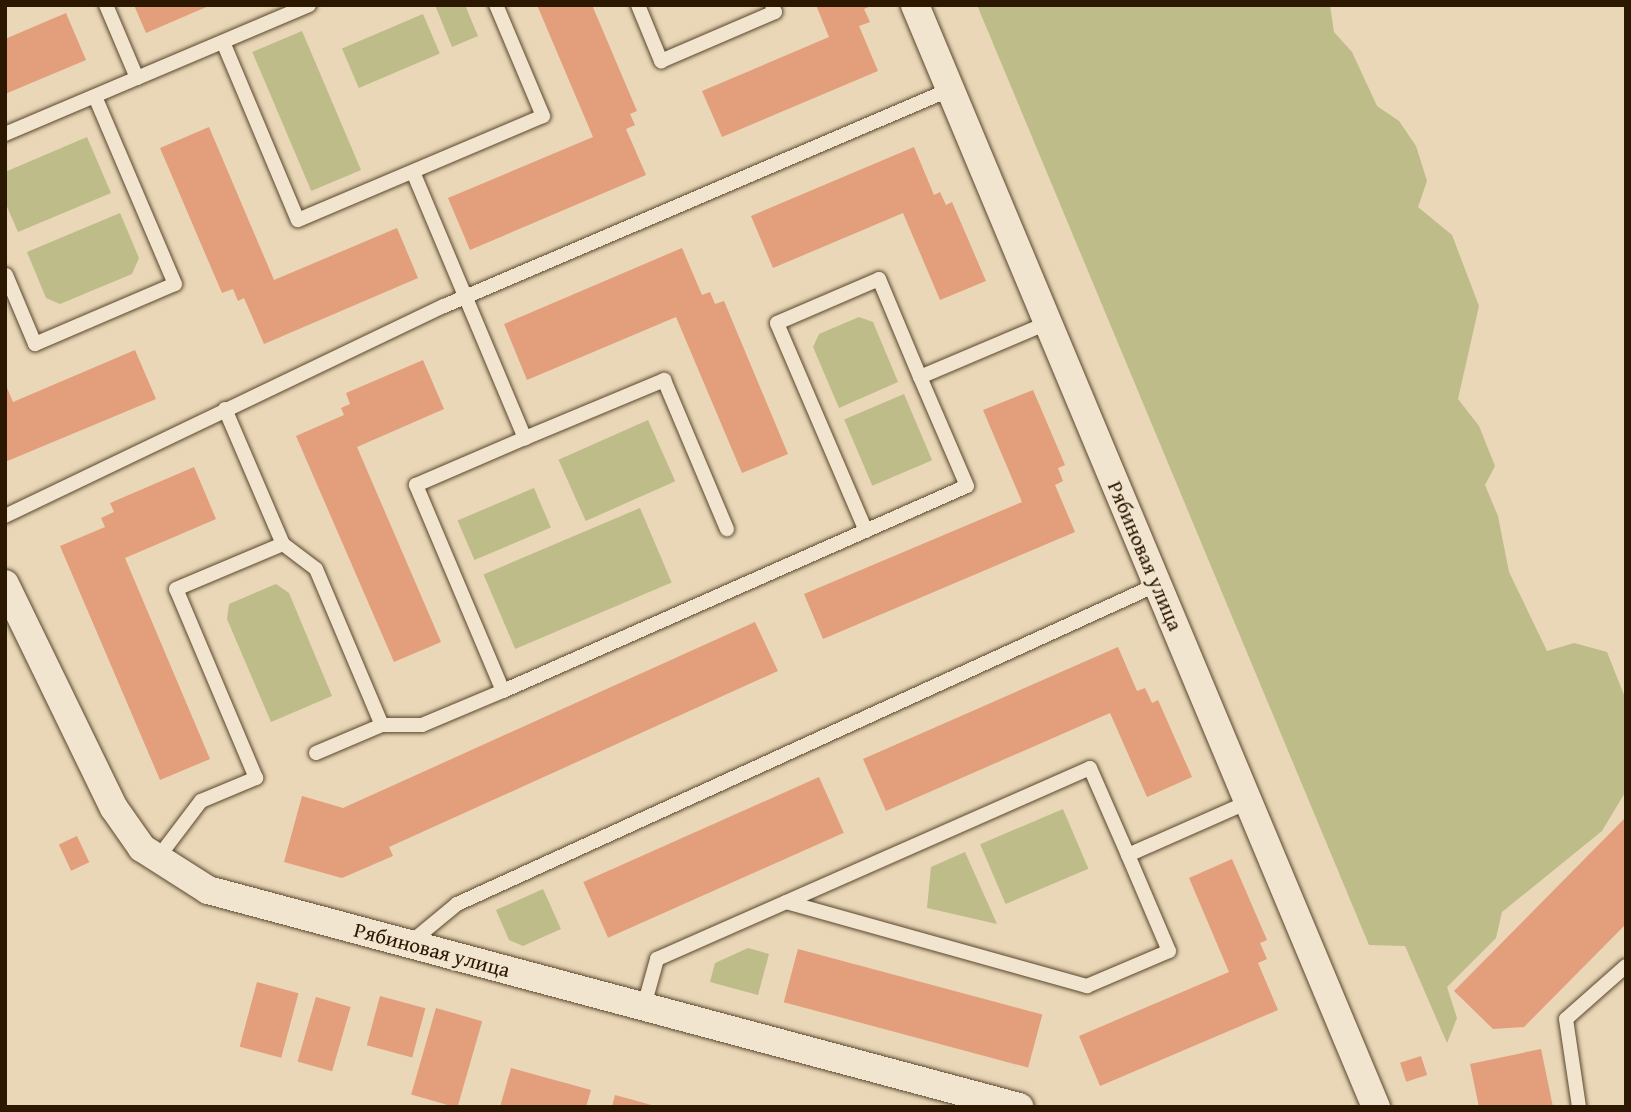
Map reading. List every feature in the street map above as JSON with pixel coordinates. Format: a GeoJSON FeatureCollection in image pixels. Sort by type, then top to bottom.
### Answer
{"type":"FeatureCollection","features":[{"type":"Feature","properties":{"kind":"street","name":"Рябиновая улица"},"geometry":{"type":"LineString","coordinates":[[915,5],[1376,1107]]}},
{"type":"Feature","properties":{"kind":"street","name":"Рябиновая улица"},"geometry":{"type":"LineString","coordinates":[[5,584],[114,808],[142,848],[208,890],[1019,1107]]}},
{"type":"Feature","properties":{"kind":"lane"},"geometry":{"type":"LineString","coordinates":[[106,5],[137,78]]}},
{"type":"Feature","properties":{"kind":"lane"},"geometry":{"type":"LineString","coordinates":[[5,134],[309,5]]}},
{"type":"Feature","properties":{"kind":"lane"},"geometry":{"type":"LineString","coordinates":[[223,42],[298,220],[543,116],[496,5]]}},
{"type":"Feature","properties":{"kind":"lane"},"geometry":{"type":"LineString","coordinates":[[638,5],[661,61],[775,12],[772,5]]}},
{"type":"Feature","properties":{"kind":"lane"},"geometry":{"type":"LineString","coordinates":[[5,516],[225,409],[466,297],[951,89]]}},
{"type":"Feature","properties":{"kind":"lane"},"geometry":{"type":"LineString","coordinates":[[5,274],[35,344],[176,284],[95,96]]}},
{"type":"Feature","properties":{"kind":"lane"},"geometry":{"type":"LineString","coordinates":[[413,172],[525,438]]}},
{"type":"Feature","properties":{"kind":"lane"},"geometry":{"type":"LineString","coordinates":[[316,753],[382,724],[422,725],[503,691],[866,531],[967,486],[879,279],[777,323],[866,531]]}},
{"type":"Feature","properties":{"kind":"lane"},"geometry":{"type":"LineString","coordinates":[[920,377],[1047,323]]}},
{"type":"Feature","properties":{"kind":"lane"},"geometry":{"type":"LineString","coordinates":[[503,691],[416,485],[664,380],[727,529]]}},
{"type":"Feature","properties":{"kind":"lane"},"geometry":{"type":"LineString","coordinates":[[225,409],[283,544],[316,569],[382,724]]}},
{"type":"Feature","properties":{"kind":"lane"},"geometry":{"type":"LineString","coordinates":[[157,859],[201,801],[256,778],[176,589],[283,544]]}},
{"type":"Feature","properties":{"kind":"lane"},"geometry":{"type":"LineString","coordinates":[[410,943],[457,904],[1157,584]]}},
{"type":"Feature","properties":{"kind":"lane"},"geometry":{"type":"LineString","coordinates":[[644,1006],[657,959],[786,902],[1090,768],[1169,951],[1087,986],[786,902]]}},
{"type":"Feature","properties":{"kind":"lane"},"geometry":{"type":"LineString","coordinates":[[1128,855],[1248,802]]}},
{"type":"Feature","properties":{"kind":"lane"},"geometry":{"type":"LineString","coordinates":[[1579,1107],[1566,1019],[1626,966]]}},
{"type":"Feature","properties":{"kind":"shaded area"},"geometry":{"type":"Polygon","coordinates":[[[435,5],[465,5],[478,36],[452,47],[435,5]]]}},
{"type":"Feature","properties":{"kind":"shaded area"},"geometry":{"type":"Polygon","coordinates":[[[977,5],[1330,5],[1334,32],[1352,52],[1377,106],[1399,121],[1416,146],[1427,181],[1418,207],[1452,235],[1479,306],[1458,399],[1479,426],[1495,466],[1485,485],[1498,516],[1509,572],[1547,651],[1574,643],[1607,652],[1626,700],[1626,791],[1602,831],[1502,912],[1496,938],[1447,987],[1457,1018],[1447,1043],[1405,946],[1369,945],[977,5]]]}},
{"type":"Feature","properties":{"kind":"shaded area"},"geometry":{"type":"Polygon","coordinates":[[[423,14],[440,54],[359,88],[342,48],[423,14]]]}},
{"type":"Feature","properties":{"kind":"shaded area"},"geometry":{"type":"Polygon","coordinates":[[[302,31],[361,170],[311,191],[252,52],[302,31]]]}},
{"type":"Feature","properties":{"kind":"shaded area"},"geometry":{"type":"Polygon","coordinates":[[[87,137],[111,193],[18,232],[5,202],[5,172],[87,137]]]}},
{"type":"Feature","properties":{"kind":"shaded area"},"geometry":{"type":"Polygon","coordinates":[[[120,213],[139,258],[132,274],[60,304],[46,298],[27,252],[120,213]]]}},
{"type":"Feature","properties":{"kind":"shaded area"},"geometry":{"type":"Polygon","coordinates":[[[859,317],[873,322],[898,382],[839,408],[813,347],[819,334],[859,317]]]}},
{"type":"Feature","properties":{"kind":"shaded area"},"geometry":{"type":"Polygon","coordinates":[[[904,394],[932,460],[872,486],[844,419],[904,394]]]}},
{"type":"Feature","properties":{"kind":"shaded area"},"geometry":{"type":"Polygon","coordinates":[[[648,420],[675,481],[586,521],[558,460],[648,420]]]}},
{"type":"Feature","properties":{"kind":"shaded area"},"geometry":{"type":"Polygon","coordinates":[[[534,488],[551,528],[474,560],[458,520],[534,488]]]}},
{"type":"Feature","properties":{"kind":"shaded area"},"geometry":{"type":"Polygon","coordinates":[[[640,508],[672,583],[515,649],[484,574],[640,508]]]}},
{"type":"Feature","properties":{"kind":"shaded area"},"geometry":{"type":"Polygon","coordinates":[[[276,584],[289,593],[332,696],[271,722],[227,619],[229,604],[276,584]]]}},
{"type":"Feature","properties":{"kind":"shaded area"},"geometry":{"type":"Polygon","coordinates":[[[1063,809],[1088,869],[1006,904],[980,844],[1063,809]]]}},
{"type":"Feature","properties":{"kind":"shaded area"},"geometry":{"type":"Polygon","coordinates":[[[965,852],[997,924],[927,908],[931,867],[965,852]]]}},
{"type":"Feature","properties":{"kind":"shaded area"},"geometry":{"type":"Polygon","coordinates":[[[543,889],[561,929],[523,946],[509,940],[496,910],[543,889]]]}},
{"type":"Feature","properties":{"kind":"shaded area"},"geometry":{"type":"Polygon","coordinates":[[[748,948],[769,954],[758,995],[710,982],[715,963],[748,948]]]}},
{"type":"Feature","properties":{"kind":"building"},"geometry":{"type":"Polygon","coordinates":[[[134,5],[211,5],[146,33],[134,5]]]}},
{"type":"Feature","properties":{"kind":"building"},"geometry":{"type":"Polygon","coordinates":[[[537,5],[592,5],[637,111],[630,114],[635,125],[626,129],[646,175],[470,250],[448,198],[593,137],[537,5]]]}},
{"type":"Feature","properties":{"kind":"building"},"geometry":{"type":"Polygon","coordinates":[[[816,5],[873,5],[864,9],[870,22],[859,26],[878,71],[722,137],[702,91],[829,37],[816,5]]]}},
{"type":"Feature","properties":{"kind":"building"},"geometry":{"type":"Polygon","coordinates":[[[66,13],[86,60],[5,94],[5,39],[66,13]]]}},
{"type":"Feature","properties":{"kind":"building"},"geometry":{"type":"Polygon","coordinates":[[[209,127],[274,280],[397,228],[418,278],[264,344],[244,298],[238,301],[233,289],[222,293],[160,148],[209,127]]]}},
{"type":"Feature","properties":{"kind":"building"},"geometry":{"type":"Polygon","coordinates":[[[914,147],[934,195],[940,192],[946,205],[952,202],[986,281],[940,300],[903,213],[773,268],[751,216],[914,147]]]}},
{"type":"Feature","properties":{"kind":"building"},"geometry":{"type":"Polygon","coordinates":[[[682,248],[702,295],[710,292],[715,304],[724,301],[788,454],[742,473],[676,317],[527,380],[504,324],[682,248]]]}},
{"type":"Feature","properties":{"kind":"building"},"geometry":{"type":"Polygon","coordinates":[[[135,350],[156,399],[5,462],[5,383],[13,402],[135,350]]]}},
{"type":"Feature","properties":{"kind":"building"},"geometry":{"type":"Polygon","coordinates":[[[423,360],[444,409],[357,447],[441,642],[394,662],[296,436],[344,415],[341,408],[350,404],[346,393],[423,360]]]}},
{"type":"Feature","properties":{"kind":"building"},"geometry":{"type":"Polygon","coordinates":[[[1033,390],[1065,465],[1058,468],[1063,481],[1055,485],[1075,532],[823,639],[804,594],[1022,502],[983,410],[1033,390]]]}},
{"type":"Feature","properties":{"kind":"building"},"geometry":{"type":"Polygon","coordinates":[[[194,467],[216,519],[125,558],[210,759],[160,780],[60,546],[105,527],[101,518],[114,512],[110,503],[194,467]]]}},
{"type":"Feature","properties":{"kind":"building"},"geometry":{"type":"Polygon","coordinates":[[[755,622],[778,671],[389,847],[393,856],[342,878],[284,862],[302,796],[343,808],[755,622]]]}},
{"type":"Feature","properties":{"kind":"building"},"geometry":{"type":"Polygon","coordinates":[[[1118,647],[1137,691],[1145,688],[1152,703],[1158,700],[1192,777],[1147,797],[1110,713],[886,811],[863,759],[1118,647]]]}},
{"type":"Feature","properties":{"kind":"building"},"geometry":{"type":"Polygon","coordinates":[[[819,777],[844,833],[608,938],[583,882],[819,777]]]}},
{"type":"Feature","properties":{"kind":"building"},"geometry":{"type":"Polygon","coordinates":[[[1626,817],[1626,924],[1524,1027],[1493,1029],[1454,991],[1626,817]]]}},
{"type":"Feature","properties":{"kind":"building"},"geometry":{"type":"Polygon","coordinates":[[[77,836],[89,862],[71,871],[59,844],[77,836]]]}},
{"type":"Feature","properties":{"kind":"building"},"geometry":{"type":"Polygon","coordinates":[[[1232,859],[1267,940],[1260,943],[1267,959],[1258,963],[1278,1010],[1100,1086],[1079,1036],[1229,972],[1189,878],[1232,859]]]}},
{"type":"Feature","properties":{"kind":"building"},"geometry":{"type":"Polygon","coordinates":[[[798,949],[1042,1014],[1028,1068],[784,1002],[798,949]]]}},
{"type":"Feature","properties":{"kind":"building"},"geometry":{"type":"Polygon","coordinates":[[[257,982],[299,993],[281,1058],[240,1047],[257,982]]]}},
{"type":"Feature","properties":{"kind":"building"},"geometry":{"type":"Polygon","coordinates":[[[380,996],[425,1008],[412,1057],[367,1045],[380,996]]]}},
{"type":"Feature","properties":{"kind":"building"},"geometry":{"type":"Polygon","coordinates":[[[316,997],[351,1007],[332,1071],[298,1061],[316,997]]]}},
{"type":"Feature","properties":{"kind":"building"},"geometry":{"type":"Polygon","coordinates":[[[436,1008],[482,1021],[458,1107],[411,1095],[436,1008]]]}},
{"type":"Feature","properties":{"kind":"building"},"geometry":{"type":"Polygon","coordinates":[[[1541,1049],[1553,1107],[1479,1107],[1470,1064],[1541,1049]]]}},
{"type":"Feature","properties":{"kind":"building"},"geometry":{"type":"Polygon","coordinates":[[[1421,1056],[1427,1075],[1406,1082],[1400,1063],[1421,1056]]]}},
{"type":"Feature","properties":{"kind":"building"},"geometry":{"type":"Polygon","coordinates":[[[511,1068],[591,1090],[586,1107],[500,1107],[511,1068]]]}},
{"type":"Feature","properties":{"kind":"building"},"geometry":{"type":"Polygon","coordinates":[[[615,1095],[655,1106],[655,1107],[612,1107],[615,1095]]]}}]}
